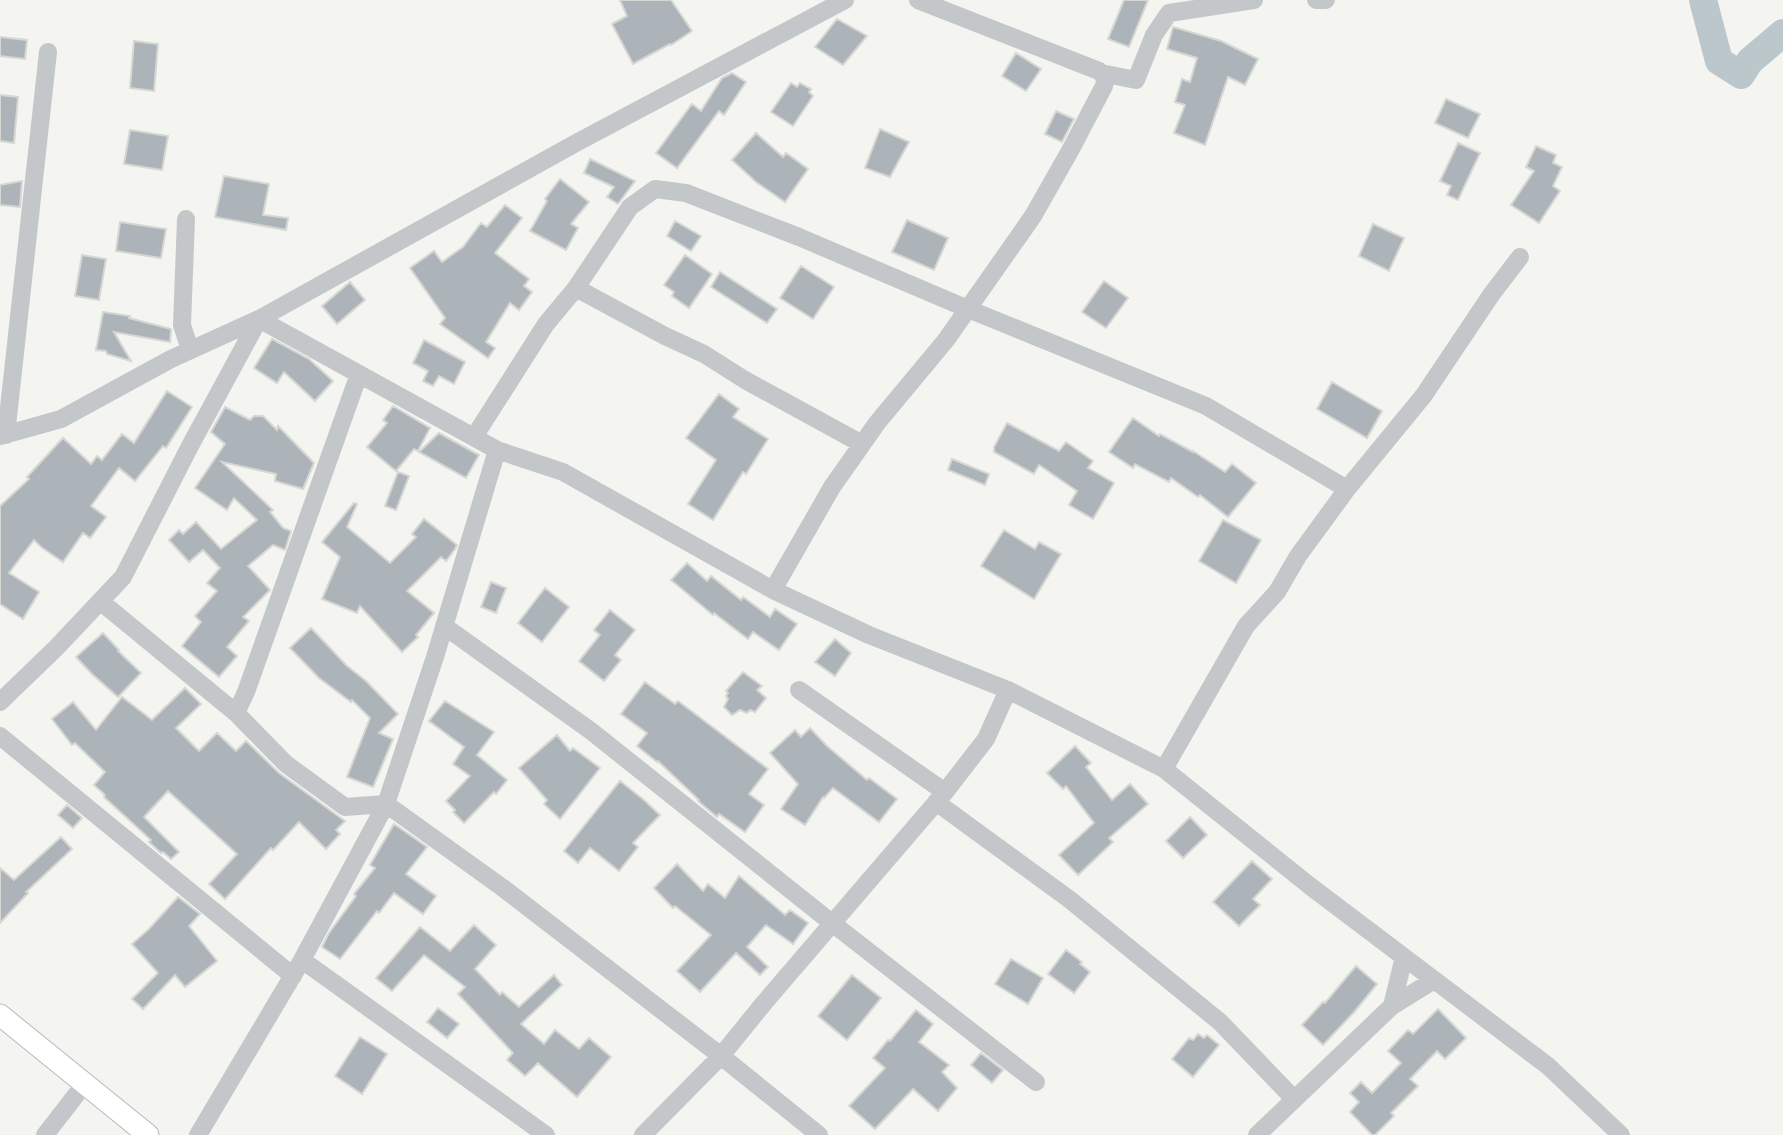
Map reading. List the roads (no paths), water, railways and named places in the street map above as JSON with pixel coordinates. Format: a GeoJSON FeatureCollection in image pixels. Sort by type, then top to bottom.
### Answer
{"type":"FeatureCollection","features":[{"type":"Feature","properties":{"kind":"main road"},"geometry":{"type":"LineString","coordinates":[[0,1015],[148,1135]]}},
{"type":"Feature","properties":{"kind":"main road"},"geometry":{"type":"LineString","coordinates":[[0,1033],[125,1135]]}},
{"type":"Feature","properties":{"kind":"street"},"geometry":{"type":"LineString","coordinates":[[48,52],[3,435],[61,419],[171,359],[259,319],[564,150],[845,0]]}},
{"type":"Feature","properties":{"kind":"street"},"geometry":{"type":"LineString","coordinates":[[918,0],[1101,73],[1136,80],[1154,35],[1169,13],[1254,0]]}},
{"type":"Feature","properties":{"kind":"street"},"geometry":{"type":"LineString","coordinates":[[1316,0],[1326,0]]}},
{"type":"Feature","properties":{"kind":"street"},"geometry":{"type":"LineString","coordinates":[[774,590],[832,486],[877,423],[946,340],[1033,216],[1104,86],[1105,80],[1101,73]]}},
{"type":"Feature","properties":{"kind":"street"},"geometry":{"type":"LineString","coordinates":[[474,437],[546,324],[576,288],[630,207],[655,189],[685,193],[799,237],[1206,406],[1347,489]]}},
{"type":"Feature","properties":{"kind":"street"},"geometry":{"type":"LineString","coordinates":[[187,219],[182,326],[190,350]]}},
{"type":"Feature","properties":{"kind":"street"},"geometry":{"type":"LineString","coordinates":[[1164,769],[1246,626],[1277,592],[1298,556],[1347,489],[1424,395],[1491,295],[1520,257]]}},
{"type":"Feature","properties":{"kind":"street"},"geometry":{"type":"LineString","coordinates":[[576,288],[704,354],[745,380],[862,444]]}},
{"type":"Feature","properties":{"kind":"street"},"geometry":{"type":"LineString","coordinates":[[259,319],[497,450],[564,472],[774,590],[870,635],[1009,690],[1164,769],[1310,886],[1548,1066],[1621,1135]]}},
{"type":"Feature","properties":{"kind":"street"},"geometry":{"type":"LineString","coordinates":[[0,702],[122,578],[259,319]]}},
{"type":"Feature","properties":{"kind":"street"},"geometry":{"type":"LineString","coordinates":[[236,713],[246,692],[359,374]]}},
{"type":"Feature","properties":{"kind":"street"},"geometry":{"type":"LineString","coordinates":[[198,1135],[293,976],[386,804],[497,450]]}},
{"type":"Feature","properties":{"kind":"street"},"geometry":{"type":"LineString","coordinates":[[100,601],[236,713],[286,764],[345,807],[386,804],[503,888],[819,1135]]}},
{"type":"Feature","properties":{"kind":"street"},"geometry":{"type":"LineString","coordinates":[[444,626],[592,731],[1036,1082]]}},
{"type":"Feature","properties":{"kind":"street"},"geometry":{"type":"LineString","coordinates":[[799,690],[940,797],[1220,1022],[1294,1099]]}},
{"type":"Feature","properties":{"kind":"street"},"geometry":{"type":"LineString","coordinates":[[643,1135],[720,1056],[940,797],[986,739],[1009,690]]}},
{"type":"Feature","properties":{"kind":"street"},"geometry":{"type":"LineString","coordinates":[[0,736],[293,976]]}},
{"type":"Feature","properties":{"kind":"street"},"geometry":{"type":"LineString","coordinates":[[1392,1006],[1404,957]]}},
{"type":"Feature","properties":{"kind":"street"},"geometry":{"type":"LineString","coordinates":[[302,960],[546,1135]]}},
{"type":"Feature","properties":{"kind":"street"},"geometry":{"type":"LineString","coordinates":[[1257,1135],[1392,1006],[1434,980]]}},
{"type":"Feature","properties":{"kind":"street"},"geometry":{"type":"LineString","coordinates":[[45,1135],[76,1095]]}},
{"type":"Feature","properties":{"kind":"waterway"},"geometry":{"type":"LineString","coordinates":[[1703,0],[1719,61],[1741,75],[1750,61],[1783,33]]}}]}
